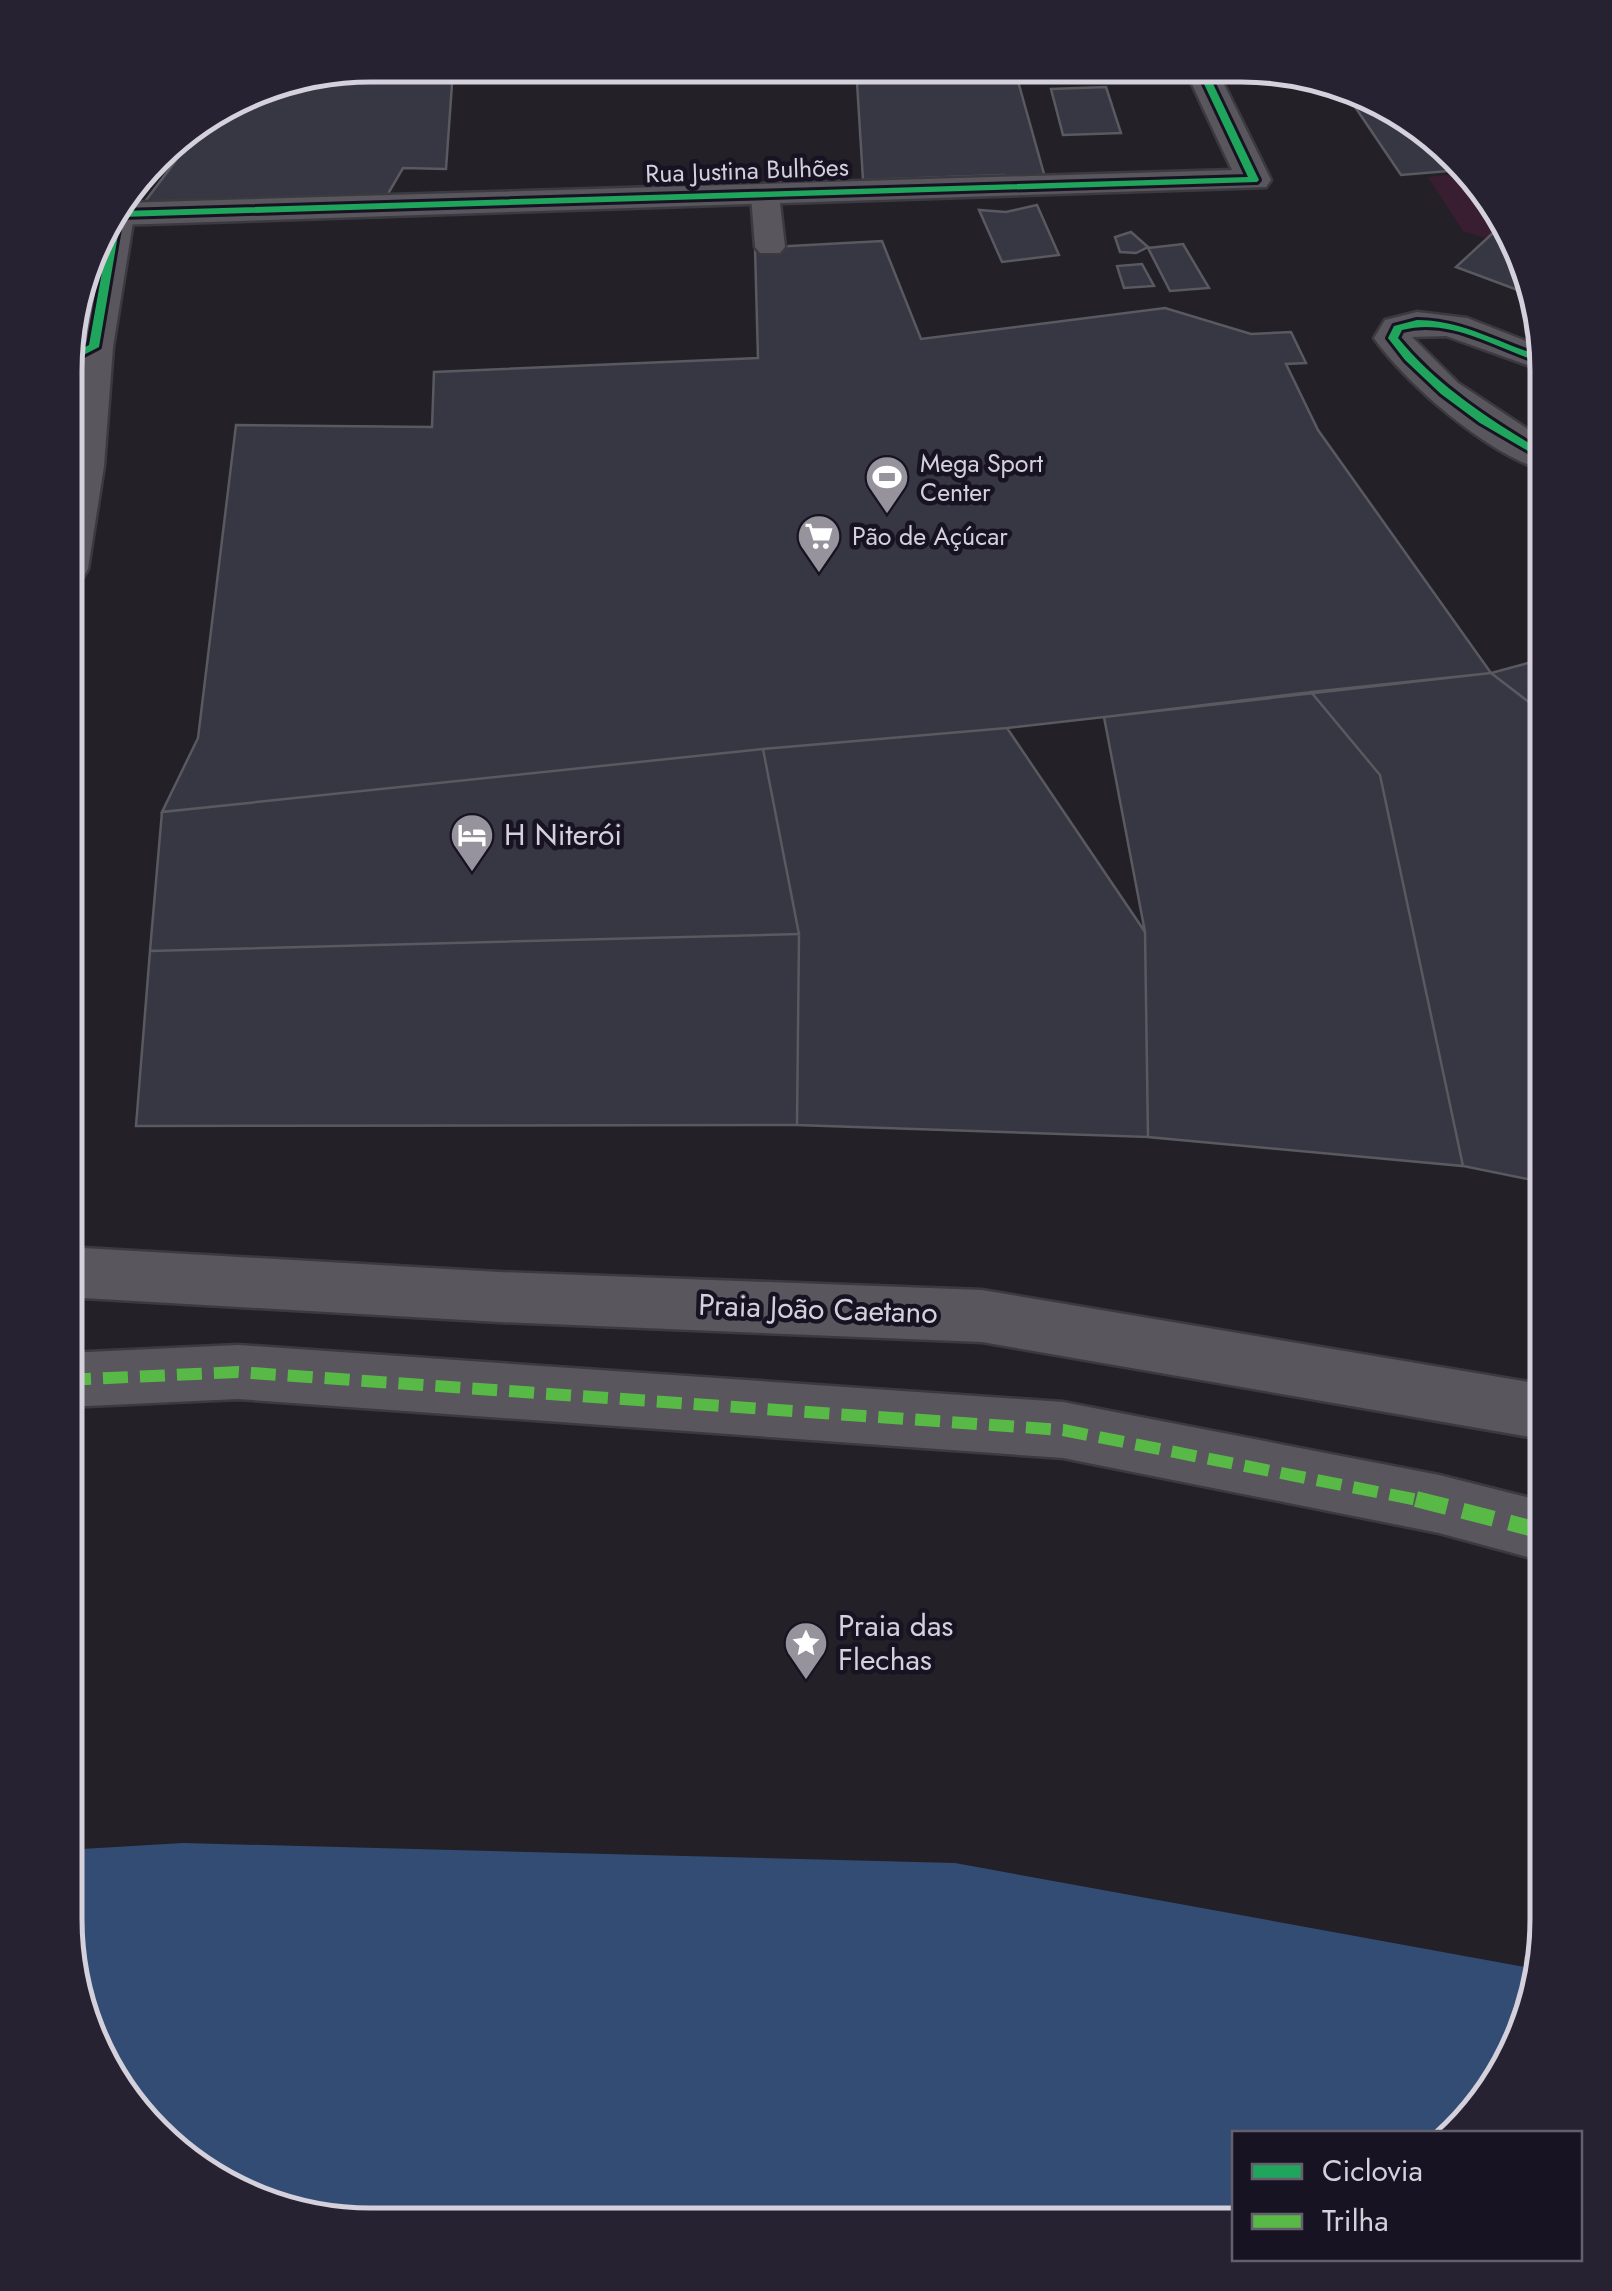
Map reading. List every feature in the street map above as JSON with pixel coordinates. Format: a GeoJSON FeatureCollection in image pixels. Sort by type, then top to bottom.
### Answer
{"type":"FeatureCollection","features":[{"type":"Feature","properties":{"kind":"street","name":"Rua Justina Bulhões"},"geometry":{"type":"LineString","coordinates":[[134,208],[1254,180],[1207,82]]}},
{"type":"Feature","properties":{"kind":"street"},"geometry":{"type":"LineString","coordinates":[[82,472],[94,347],[111,248]]}},
{"type":"Feature","properties":{"kind":"street"},"geometry":{"type":"LineString","coordinates":[[1529,355],[1435,322],[1415,322],[1398,328],[1393,338],[1422,374],[1468,411],[1530,449]]}},
{"type":"Feature","properties":{"kind":"street","name":"Praia João Caetano"},"geometry":{"type":"LineString","coordinates":[[82,1264],[499,1297],[982,1316],[1529,1410]]}},
{"type":"Feature","properties":{"kind":"street"},"geometry":{"type":"LineString","coordinates":[[82,1379],[238,1372],[1063,1430],[1439,1504],[1529,1528]]}},
{"type":"Feature","properties":{"kind":"lane"},"geometry":{"type":"LineString","coordinates":[[764,194],[770,247]]}},
{"type":"Feature","properties":{"kind":"shaded area"},"geometry":{"type":"Polygon","coordinates":[[[1451,174],[1481,211],[1499,243],[1463,231],[1428,177],[1451,174]]]}},
{"type":"Feature","properties":{"kind":"water"},"geometry":{"type":"Polygon","coordinates":[[[183,1843],[955,1863],[1525,1967],[1500,2047],[1481,2080],[1437,2131],[1232,2131],[1232,2208],[334,2206],[297,2199],[261,2186],[211,2160],[154,2110],[131,2080],[112,2047],[92,1994],[82,1919],[82,1849],[183,1843]]]}},
{"type":"Feature","properties":{"kind":"building"},"geometry":{"type":"Polygon","coordinates":[[[452,82],[446,169],[403,168],[385,199],[141,207],[181,154],[227,121],[261,105],[297,92],[334,85],[452,82]]]}},
{"type":"Feature","properties":{"kind":"building"},"geometry":{"type":"Polygon","coordinates":[[[857,82],[1018,82],[1046,181],[1008,181],[1004,175],[863,180],[857,82]]]}},
{"type":"Feature","properties":{"kind":"building"},"geometry":{"type":"Polygon","coordinates":[[[1106,87],[1121,133],[1063,135],[1051,89],[1106,87]]]}},
{"type":"Feature","properties":{"kind":"building"},"geometry":{"type":"Polygon","coordinates":[[[1355,107],[1416,142],[1448,171],[1401,175],[1355,107]]]}},
{"type":"Feature","properties":{"kind":"building"},"geometry":{"type":"Polygon","coordinates":[[[1037,205],[1059,255],[1002,262],[979,210],[1006,212],[1037,205]]]}},
{"type":"Feature","properties":{"kind":"building"},"geometry":{"type":"Polygon","coordinates":[[[1131,232],[1148,247],[1136,253],[1120,252],[1115,237],[1131,232]]]}},
{"type":"Feature","properties":{"kind":"building"},"geometry":{"type":"Polygon","coordinates":[[[1493,233],[1517,290],[1456,267],[1493,233]]]}},
{"type":"Feature","properties":{"kind":"building","name":"Pão de Açúcar"},"geometry":{"type":"Polygon","coordinates":[[[882,241],[921,339],[1165,308],[1251,334],[1291,332],[1306,363],[1286,364],[1318,430],[1491,673],[1007,728],[763,749],[162,812],[198,738],[236,425],[432,427],[434,372],[758,358],[755,248],[882,241]]]}},
{"type":"Feature","properties":{"kind":"building"},"geometry":{"type":"Polygon","coordinates":[[[1183,244],[1209,288],[1170,291],[1148,248],[1183,244]]]}},
{"type":"Feature","properties":{"kind":"building"},"geometry":{"type":"Polygon","coordinates":[[[1142,264],[1154,286],[1124,288],[1117,266],[1142,264]]]}},
{"type":"Feature","properties":{"kind":"building"},"geometry":{"type":"Polygon","coordinates":[[[1530,663],[1530,703],[1491,673],[1530,663]]]}},
{"type":"Feature","properties":{"kind":"building"},"geometry":{"type":"Polygon","coordinates":[[[1491,673],[1530,703],[1529,1179],[1463,1166],[1380,775],[1311,692],[1491,673]]]}},
{"type":"Feature","properties":{"kind":"building"},"geometry":{"type":"Polygon","coordinates":[[[1311,692],[1380,775],[1463,1166],[1148,1137],[1145,932],[1104,717],[1311,692]]]}},
{"type":"Feature","properties":{"kind":"building"},"geometry":{"type":"Polygon","coordinates":[[[1007,728],[1145,932],[1148,1137],[797,1125],[799,934],[763,749],[1007,728]]]}},
{"type":"Feature","properties":{"kind":"building","name":"H Niterói"},"geometry":{"type":"Polygon","coordinates":[[[763,749],[799,934],[150,951],[162,812],[763,749]]]}},
{"type":"Feature","properties":{"kind":"building"},"geometry":{"type":"Polygon","coordinates":[[[799,934],[797,1125],[136,1126],[150,951],[799,934]]]}},
{"type":"Feature","properties":{"kind":"marked path"},"geometry":{"type":"LineString","coordinates":[[82,1379],[238,1372],[1063,1430],[1439,1504],[1529,1528]]}},
{"type":"Feature","properties":{"kind":"cycle path"},"geometry":{"type":"LineString","coordinates":[[129,214],[1254,180],[1207,82]]}},
{"type":"Feature","properties":{"kind":"cycle path"},"geometry":{"type":"LineString","coordinates":[[84,352],[94,347],[111,248]]}},
{"type":"Feature","properties":{"kind":"cycle path"},"geometry":{"type":"LineString","coordinates":[[1529,356],[1472,332],[1436,323],[1398,328],[1393,338],[1444,391],[1530,448]]}},
{"type":"Feature","properties":{"kind":"place","name":"Mega Sport Center"},"geometry":{"type":"Point","coordinates":[887,515]}},
{"type":"Feature","properties":{"kind":"place","name":"Pão de Açúcar"},"geometry":{"type":"Point","coordinates":[819,574]}},
{"type":"Feature","properties":{"kind":"place","name":"H Niterói"},"geometry":{"type":"Point","coordinates":[472,873]}},
{"type":"Feature","properties":{"kind":"place","name":"Praia das Flechas"},"geometry":{"type":"Point","coordinates":[806,1681]}}]}
